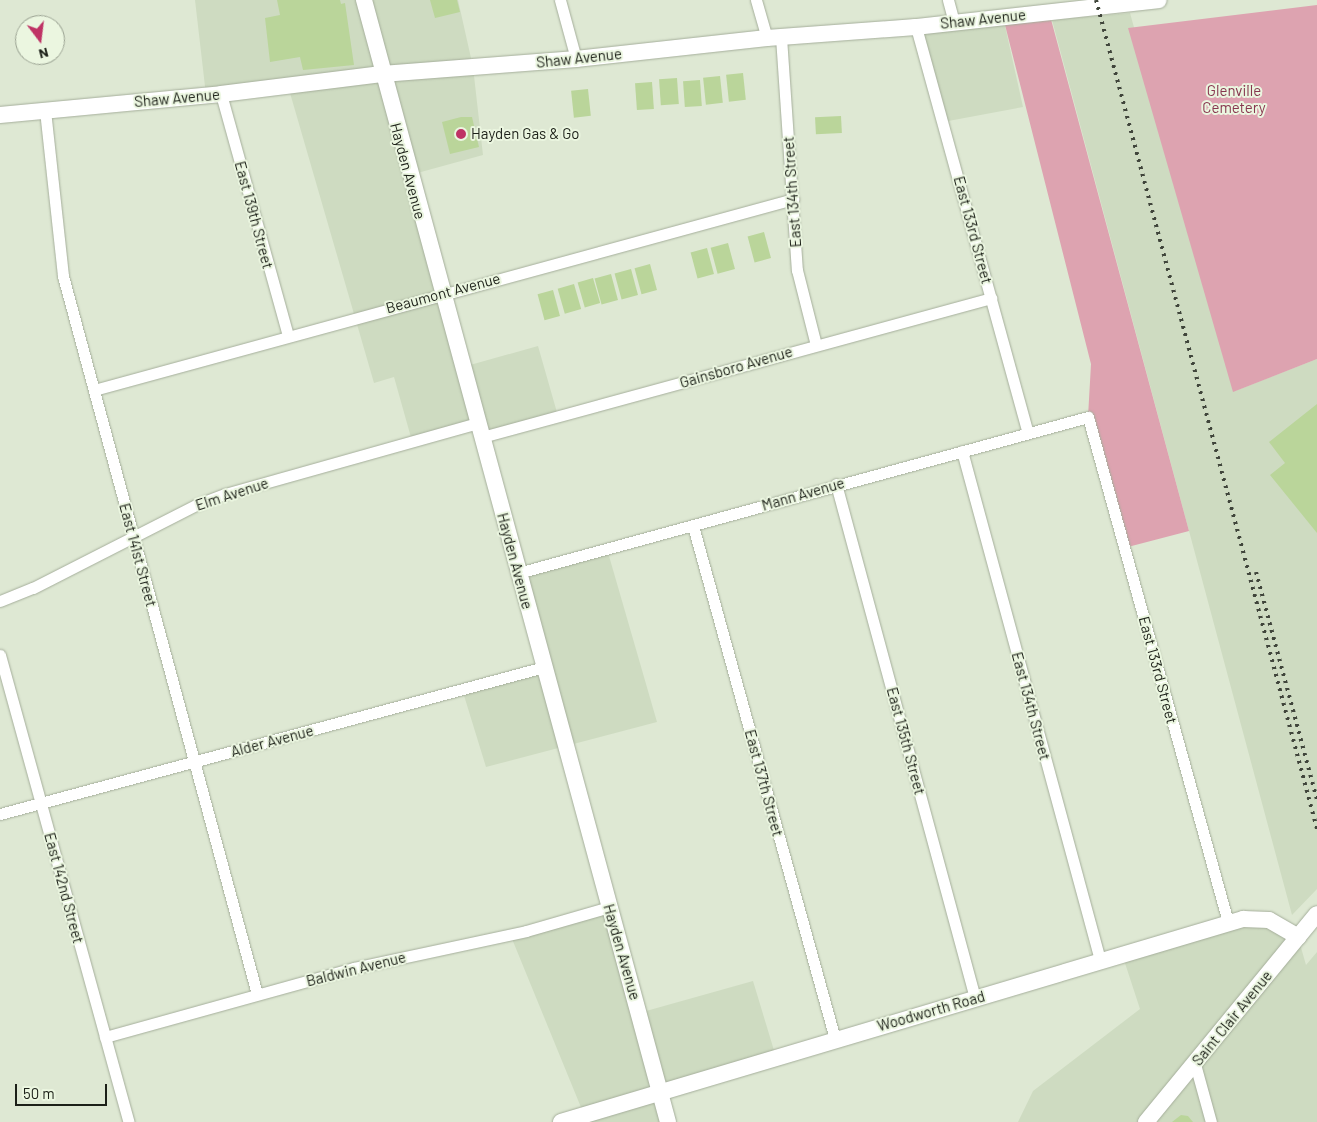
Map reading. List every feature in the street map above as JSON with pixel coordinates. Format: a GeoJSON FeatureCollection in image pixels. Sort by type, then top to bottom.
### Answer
{"type":"FeatureCollection","features":[{"type":"Feature","properties":{"kind":"street","name":"Hayden Avenue"},"geometry":{"type":"LineString","coordinates":[[364,0],[382,74],[668,1122]]}},
{"type":"Feature","properties":{"kind":"street"},"geometry":{"type":"LineString","coordinates":[[560,0],[576,59]]}},
{"type":"Feature","properties":{"kind":"street","name":"East 134th Street"},"geometry":{"type":"LineString","coordinates":[[756,0],[774,37],[793,199],[797,270],[816,344]]}},
{"type":"Feature","properties":{"kind":"street"},"geometry":{"type":"LineString","coordinates":[[948,0],[954,22]]}},
{"type":"Feature","properties":{"kind":"street","name":"Shaw Avenue"},"geometry":{"type":"LineString","coordinates":[[0,115],[221,94],[382,74],[576,59],[774,37],[916,27],[1159,0]]}},
{"type":"Feature","properties":{"kind":"street","name":"East 133rd Street"},"geometry":{"type":"LineString","coordinates":[[916,27],[1028,433]]}},
{"type":"Feature","properties":{"kind":"street","name":"East 139th Street"},"geometry":{"type":"LineString","coordinates":[[221,94],[288,336]]}},
{"type":"Feature","properties":{"kind":"street","name":"East 141st Street"},"geometry":{"type":"LineString","coordinates":[[45,110],[63,276],[257,994]]}},
{"type":"Feature","properties":{"kind":"street","name":"Beaumont Avenue"},"geometry":{"type":"LineString","coordinates":[[94,390],[442,293],[793,199]]}},
{"type":"Feature","properties":{"kind":"street","name":"Gainsboro Avenue"},"geometry":{"type":"LineString","coordinates":[[480,430],[991,298]]}},
{"type":"Feature","properties":{"kind":"street","name":"East 133rd Street"},"geometry":{"type":"LineString","coordinates":[[1088,417],[1228,922]]}},
{"type":"Feature","properties":{"kind":"street","name":"Mann Avenue"},"geometry":{"type":"LineString","coordinates":[[518,573],[693,526],[836,484],[1088,417]]}},
{"type":"Feature","properties":{"kind":"street","name":"Elm Avenue"},"geometry":{"type":"LineString","coordinates":[[0,601],[33,588],[133,537],[225,494],[480,430]]}},
{"type":"Feature","properties":{"kind":"street","name":"East 134th Street"},"geometry":{"type":"LineString","coordinates":[[962,451],[1100,960]]}},
{"type":"Feature","properties":{"kind":"street","name":"East 135th Street"},"geometry":{"type":"LineString","coordinates":[[836,484],[975,998]]}},
{"type":"Feature","properties":{"kind":"street","name":"East 137th Street"},"geometry":{"type":"LineString","coordinates":[[693,526],[835,1039]]}},
{"type":"Feature","properties":{"kind":"street","name":"East 142nd Street"},"geometry":{"type":"LineString","coordinates":[[0,655],[129,1122]]}},
{"type":"Feature","properties":{"kind":"street","name":"Alder Avenue"},"geometry":{"type":"LineString","coordinates":[[0,814],[544,667]]}},
{"type":"Feature","properties":{"kind":"street","name":"Baldwin Avenue"},"geometry":{"type":"LineString","coordinates":[[105,1037],[354,968],[526,931],[609,907]]}},
{"type":"Feature","properties":{"kind":"street","name":"Saint Clair Avenue"},"geometry":{"type":"LineString","coordinates":[[1146,1122],[1317,914]]}},
{"type":"Feature","properties":{"kind":"street","name":"Woodworth Road"},"geometry":{"type":"LineString","coordinates":[[561,1122],[1228,922],[1254,917],[1269,920],[1298,937]]}},
{"type":"Feature","properties":{"kind":"street"},"geometry":{"type":"LineString","coordinates":[[1195,1064],[1211,1122]]}},
{"type":"Feature","properties":{"kind":"shaded area"},"geometry":{"type":"Polygon","coordinates":[[[195,0],[458,0],[473,67],[483,155],[410,175],[463,367],[538,346],[558,416],[482,437],[478,423],[412,441],[394,377],[374,383],[288,86],[206,95],[195,0]]]}},
{"type":"Feature","properties":{"kind":"shaded area"},"geometry":{"type":"Polygon","coordinates":[[[1130,13],[1235,391],[1317,359],[1317,889],[1292,915],[1052,20],[1130,13]]]}},
{"type":"Feature","properties":{"kind":"shaded area"},"geometry":{"type":"Polygon","coordinates":[[[1003,17],[1023,107],[943,122],[916,27],[1003,17]]]}},
{"type":"Feature","properties":{"kind":"shaded area"},"geometry":{"type":"Polygon","coordinates":[[[607,549],[657,722],[486,767],[462,689],[543,667],[518,573],[607,549]]]}},
{"type":"Feature","properties":{"kind":"shaded area"},"geometry":{"type":"Polygon","coordinates":[[[609,907],[639,1013],[753,981],[776,1057],[660,1091],[668,1122],[587,1122],[510,934],[609,907]]]}},
{"type":"Feature","properties":{"kind":"shaded area"},"geometry":{"type":"Polygon","coordinates":[[[1243,919],[1298,937],[1306,965],[1317,952],[1317,1122],[1018,1122],[1033,1091],[1140,1009],[1122,954],[1243,919]]]}},
{"type":"Feature","properties":{"kind":"green space","name":"Glenville Cemetery"},"geometry":{"type":"Polygon","coordinates":[[[1317,5],[1317,359],[1233,392],[1128,28],[1317,5]]]}},
{"type":"Feature","properties":{"kind":"green space"},"geometry":{"type":"Polygon","coordinates":[[[1049,12],[1189,531],[1124,548],[1088,417],[1091,364],[1003,17],[1049,12]]]}},
{"type":"Feature","properties":{"kind":"building"},"geometry":{"type":"Polygon","coordinates":[[[277,0],[340,0],[341,4],[345,3],[354,65],[303,70],[300,57],[270,62],[265,18],[280,15],[277,0]]]}},
{"type":"Feature","properties":{"kind":"building"},"geometry":{"type":"Polygon","coordinates":[[[430,0],[457,0],[460,12],[435,18],[430,0]]]}},
{"type":"Feature","properties":{"kind":"building"},"geometry":{"type":"Polygon","coordinates":[[[743,73],[746,100],[729,102],[726,75],[743,73]]]}},
{"type":"Feature","properties":{"kind":"building"},"geometry":{"type":"Polygon","coordinates":[[[720,76],[723,103],[706,105],[703,78],[720,76]]]}},
{"type":"Feature","properties":{"kind":"building"},"geometry":{"type":"Polygon","coordinates":[[[677,78],[679,104],[661,105],[659,79],[677,78]]]}},
{"type":"Feature","properties":{"kind":"building"},"geometry":{"type":"Polygon","coordinates":[[[700,80],[702,106],[685,107],[683,81],[700,80]]]}},
{"type":"Feature","properties":{"kind":"building"},"geometry":{"type":"Polygon","coordinates":[[[652,82],[654,109],[637,110],[635,83],[652,82]]]}},
{"type":"Feature","properties":{"kind":"building"},"geometry":{"type":"Polygon","coordinates":[[[588,89],[591,116],[574,118],[571,91],[588,89]]]}},
{"type":"Feature","properties":{"kind":"building"},"geometry":{"type":"Polygon","coordinates":[[[841,116],[842,133],[816,134],[815,117],[841,116]]]}},
{"type":"Feature","properties":{"kind":"building","name":"Hayden Gas & Go"},"geometry":{"type":"Polygon","coordinates":[[[461,117],[472,117],[479,147],[450,154],[442,122],[461,117]]]}},
{"type":"Feature","properties":{"kind":"building"},"geometry":{"type":"Polygon","coordinates":[[[764,232],[771,258],[755,262],[748,236],[764,232]]]}},
{"type":"Feature","properties":{"kind":"building"},"geometry":{"type":"Polygon","coordinates":[[[728,243],[735,269],[718,274],[711,248],[728,243]]]}},
{"type":"Feature","properties":{"kind":"building"},"geometry":{"type":"Polygon","coordinates":[[[707,248],[714,274],[698,278],[691,252],[707,248]]]}},
{"type":"Feature","properties":{"kind":"building"},"geometry":{"type":"Polygon","coordinates":[[[650,264],[657,290],[642,294],[635,268],[650,264]]]}},
{"type":"Feature","properties":{"kind":"building"},"geometry":{"type":"Polygon","coordinates":[[[631,269],[638,295],[622,299],[615,273],[631,269]]]}},
{"type":"Feature","properties":{"kind":"building"},"geometry":{"type":"Polygon","coordinates":[[[611,274],[618,300],[602,304],[595,278],[611,274]]]}},
{"type":"Feature","properties":{"kind":"building"},"geometry":{"type":"Polygon","coordinates":[[[593,278],[600,303],[585,307],[578,282],[593,278]]]}},
{"type":"Feature","properties":{"kind":"building"},"geometry":{"type":"Polygon","coordinates":[[[574,284],[581,309],[565,314],[558,289],[574,284]]]}},
{"type":"Feature","properties":{"kind":"building"},"geometry":{"type":"Polygon","coordinates":[[[553,290],[560,316],[545,320],[538,294],[553,290]]]}},
{"type":"Feature","properties":{"kind":"building"},"geometry":{"type":"Polygon","coordinates":[[[1317,404],[1317,533],[1270,475],[1285,463],[1269,442],[1317,404]]]}},
{"type":"Feature","properties":{"kind":"building"},"geometry":{"type":"Polygon","coordinates":[[[1181,1115],[1188,1116],[1193,1122],[1172,1122],[1181,1115]]]}},
{"type":"Feature","properties":{"kind":"railway"},"geometry":{"type":"LineString","coordinates":[[1096,0],[1317,829]]}},
{"type":"Feature","properties":{"kind":"railway"},"geometry":{"type":"LineString","coordinates":[[1256,572],[1317,799]]}},
{"type":"Feature","properties":{"kind":"place","name":"Hayden Gas & Go"},"geometry":{"type":"Point","coordinates":[461,134]}}]}
